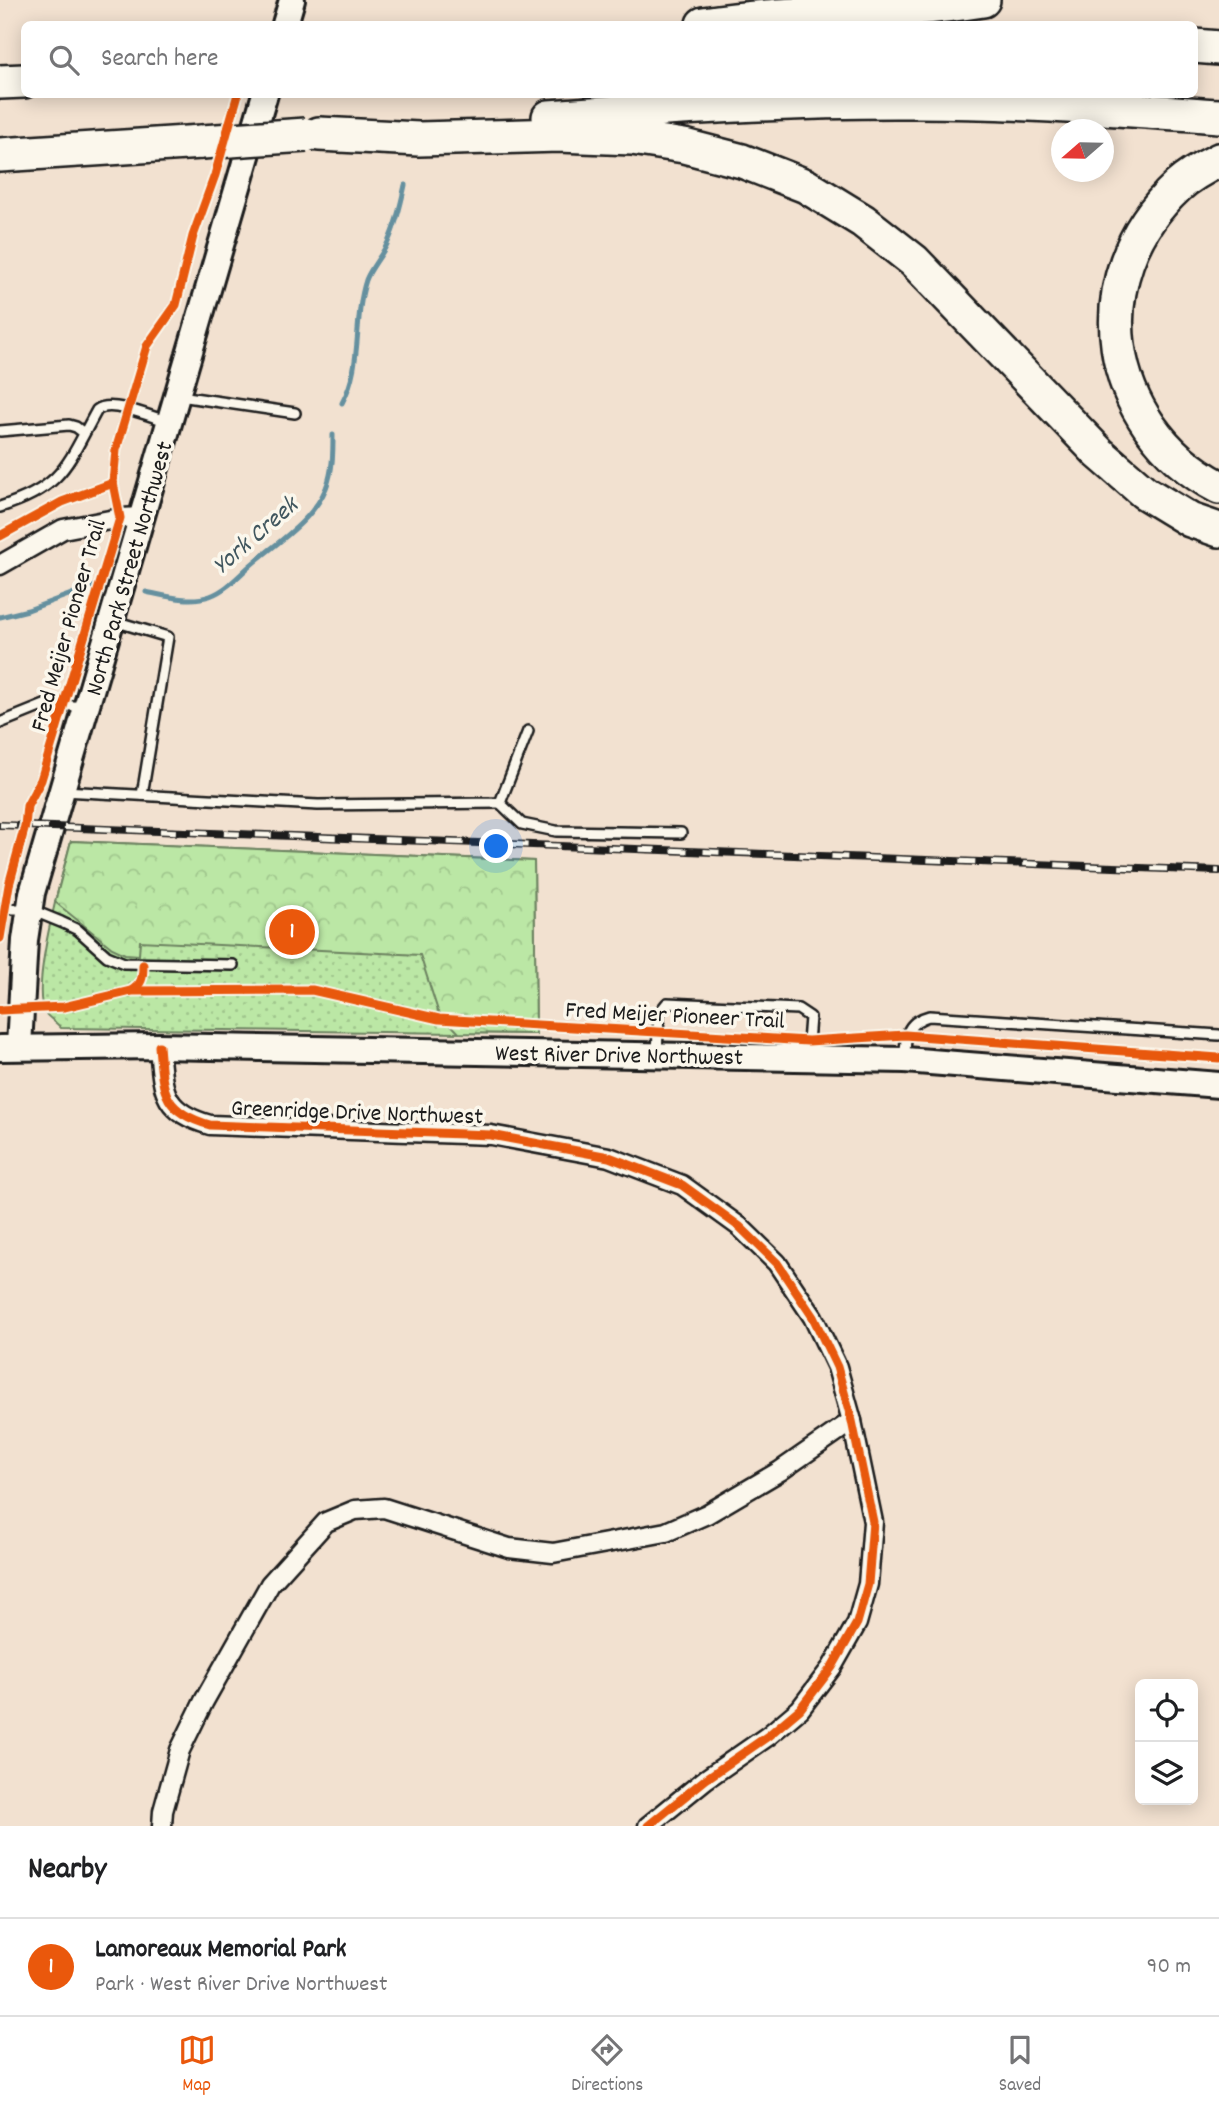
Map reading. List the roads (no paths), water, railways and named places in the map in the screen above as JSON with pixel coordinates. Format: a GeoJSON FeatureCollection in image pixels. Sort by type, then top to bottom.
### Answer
{"type":"FeatureCollection","features":[{"type":"Feature","properties":{"kind":"highway"},"geometry":{"type":"LineString","coordinates":[[728,21],[929,7],[982,0]]}},
{"type":"Feature","properties":{"kind":"highway"},"geometry":{"type":"LineString","coordinates":[[1198,46],[1219,48]]}},
{"type":"Feature","properties":{"kind":"highway"},"geometry":{"type":"LineString","coordinates":[[0,82],[21,81]]}},
{"type":"Feature","properties":{"kind":"highway"},"geometry":{"type":"LineString","coordinates":[[0,155],[750,103],[930,101],[1092,107],[1219,116]]}},
{"type":"Feature","properties":{"kind":"highway"},"geometry":{"type":"LineString","coordinates":[[313,134],[430,139],[559,135],[632,138],[684,145],[743,161],[806,187],[863,221],[914,261],[1099,453],[1144,492],[1190,520],[1219,530]]}},
{"type":"Feature","properties":{"kind":"highway"},"geometry":{"type":"LineString","coordinates":[[1219,160],[1181,183],[1150,217],[1132,250],[1122,276],[1117,319],[1121,369],[1139,414],[1171,454],[1196,474],[1219,487]]}},
{"type":"Feature","properties":{"kind":"main road"},"geometry":{"type":"LineString","coordinates":[[286,21],[292,0]]}},
{"type":"Feature","properties":{"kind":"main road","name":"North Park Street Northwest"},"geometry":{"type":"LineString","coordinates":[[9,1047],[32,893],[264,98]]}},
{"type":"Feature","properties":{"kind":"main road","name":"West River Drive Northwest"},"geometry":{"type":"LineString","coordinates":[[9,1047],[159,1046],[905,1060],[1219,1084]]}},
{"type":"Feature","properties":{"kind":"street"},"geometry":{"type":"LineString","coordinates":[[0,565],[63,529],[106,520],[143,517]]}},
{"type":"Feature","properties":{"kind":"street","name":"Greenridge Drive Northwest"},"geometry":{"type":"LineString","coordinates":[[159,1046],[162,1079],[173,1107],[188,1119],[210,1125],[491,1135],[609,1157],[682,1185],[740,1227],[777,1263],[818,1327],[836,1367],[852,1421],[873,1522],[868,1584],[857,1623],[832,1667],[800,1709],[648,1826]]}},
{"type":"Feature","properties":{"kind":"street"},"geometry":{"type":"LineString","coordinates":[[162,1826],[163,1811],[180,1750],[204,1701],[270,1584],[326,1522],[355,1510],[384,1508],[509,1548],[553,1553],[666,1532],[707,1514],[769,1477],[852,1421]]}},
{"type":"Feature","properties":{"kind":"lane"},"geometry":{"type":"LineString","coordinates":[[179,395],[295,414]]}},
{"type":"Feature","properties":{"kind":"lane"},"geometry":{"type":"LineString","coordinates":[[0,507],[27,498],[50,484],[66,467],[97,410],[107,405],[170,422]]}},
{"type":"Feature","properties":{"kind":"lane"},"geometry":{"type":"LineString","coordinates":[[0,431],[69,425],[83,433]]}},
{"type":"Feature","properties":{"kind":"lane"},"geometry":{"type":"LineString","coordinates":[[113,621],[168,638],[142,795]]}},
{"type":"Feature","properties":{"kind":"lane"},"geometry":{"type":"LineString","coordinates":[[0,723],[47,704],[87,707]]}},
{"type":"Feature","properties":{"kind":"lane"},"geometry":{"type":"LineString","coordinates":[[499,803],[528,730]]}},
{"type":"Feature","properties":{"kind":"lane"},"geometry":{"type":"LineString","coordinates":[[62,791],[318,805],[499,803],[522,824],[556,831],[681,833]]}},
{"type":"Feature","properties":{"kind":"lane"},"geometry":{"type":"LineString","coordinates":[[0,909],[29,909],[78,930],[107,956],[124,964],[233,965]]}},
{"type":"Feature","properties":{"kind":"lane"},"geometry":{"type":"LineString","coordinates":[[657,1055],[659,1013],[667,1003],[799,1009],[810,1017],[807,1058]]}},
{"type":"Feature","properties":{"kind":"lane"},"geometry":{"type":"LineString","coordinates":[[905,1060],[907,1031],[915,1021],[929,1016],[1219,1035]]}},
{"type":"Feature","properties":{"kind":"waterway","name":"York Creek"},"geometry":{"type":"LineString","coordinates":[[342,403],[353,373],[366,280],[391,235],[405,185]]}},
{"type":"Feature","properties":{"kind":"waterway","name":"York Creek"},"geometry":{"type":"LineString","coordinates":[[146,592],[178,598],[210,596],[222,590],[294,530],[313,510],[326,488],[333,455],[333,435]]}},
{"type":"Feature","properties":{"kind":"waterway","name":"York Creek"},"geometry":{"type":"LineString","coordinates":[[0,617],[28,610],[93,586]]}},
{"type":"Feature","properties":{"kind":"railway"},"geometry":{"type":"LineString","coordinates":[[0,825],[1219,871]]}},
{"type":"Feature","properties":{"kind":"place","name":"Lamoreaux Memorial Park"},"geometry":{"type":"Point","coordinates":[292,932]}}]}
